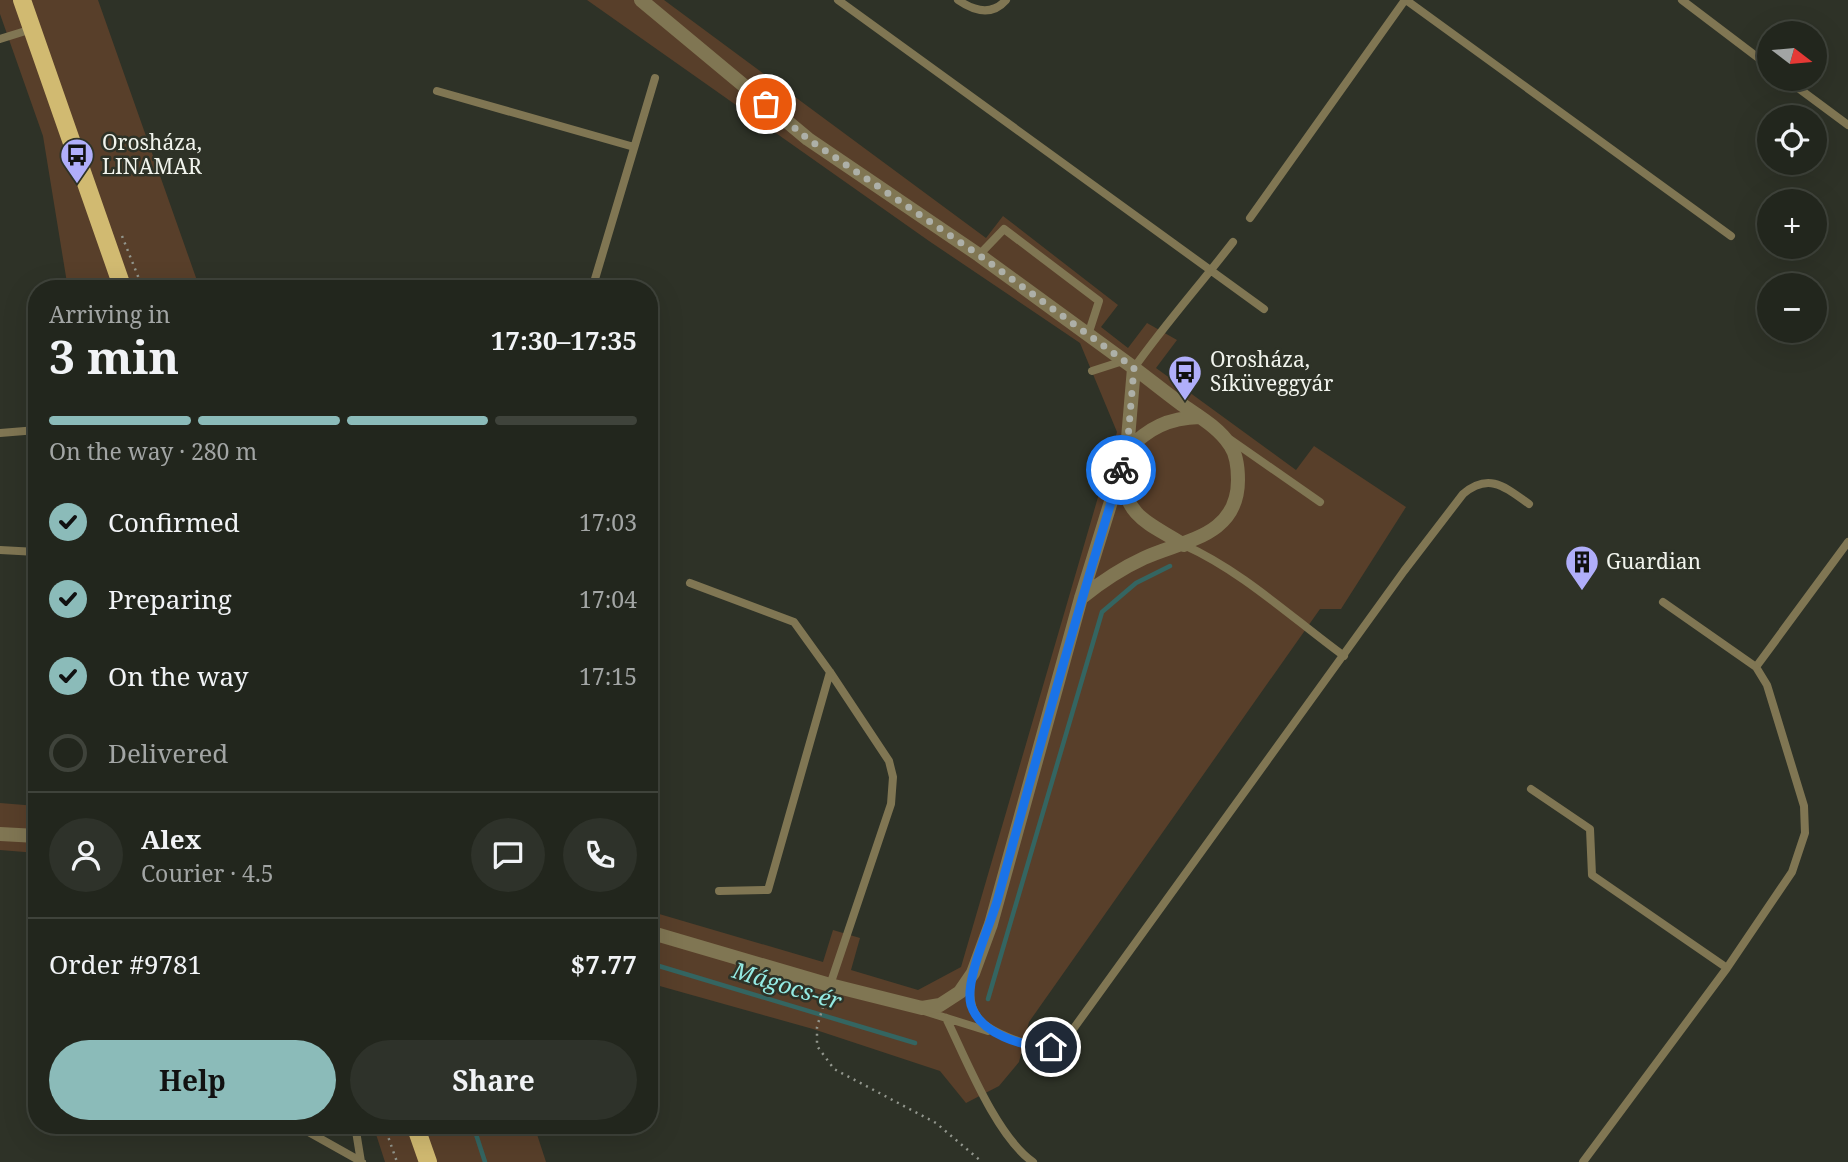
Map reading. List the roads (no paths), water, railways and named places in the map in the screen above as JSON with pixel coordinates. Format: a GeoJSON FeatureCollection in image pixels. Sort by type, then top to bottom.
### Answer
{"type":"FeatureCollection","features":[{"type":"Feature","properties":{"kind":"main road"},"geometry":{"type":"LineString","coordinates":[[22,0],[120,280]]}},
{"type":"Feature","properties":{"kind":"main road"},"geometry":{"type":"LineString","coordinates":[[418,1134],[428,1162]]}},
{"type":"Feature","properties":{"kind":"street"},"geometry":{"type":"LineString","coordinates":[[641,0],[808,139],[979,255],[1200,417],[1230,444],[1236,456],[1238,470],[1237,495],[1226,519],[1216,528],[1184,545],[1147,556],[1116,572],[1081,598]]}},
{"type":"Feature","properties":{"kind":"street"},"geometry":{"type":"LineString","coordinates":[[658,935],[830,985],[922,1008],[940,1005],[960,992],[973,973],[991,924],[1081,598],[1127,450],[1129,365]]}},
{"type":"Feature","properties":{"kind":"street"},"geometry":{"type":"LineString","coordinates":[[1127,450],[1158,425],[1183,417],[1200,417]]}},
{"type":"Feature","properties":{"kind":"street"},"geometry":{"type":"LineString","coordinates":[[1119,475],[1128,504],[1136,514],[1184,545]]}},
{"type":"Feature","properties":{"kind":"street"},"geometry":{"type":"LineString","coordinates":[[0,834],[28,836]]}},
{"type":"Feature","properties":{"kind":"lane"},"geometry":{"type":"LineString","coordinates":[[838,0],[1265,309]]}},
{"type":"Feature","properties":{"kind":"lane"},"geometry":{"type":"LineString","coordinates":[[958,0],[967,6],[985,11],[994,9],[1006,0]]}},
{"type":"Feature","properties":{"kind":"lane"},"geometry":{"type":"LineString","coordinates":[[1250,218],[1405,0],[1731,236]]}},
{"type":"Feature","properties":{"kind":"lane"},"geometry":{"type":"LineString","coordinates":[[1682,0],[1757,57]]}},
{"type":"Feature","properties":{"kind":"lane"},"geometry":{"type":"LineString","coordinates":[[0,39],[32,29]]}},
{"type":"Feature","properties":{"kind":"lane"},"geometry":{"type":"LineString","coordinates":[[595,280],[655,79]]}},
{"type":"Feature","properties":{"kind":"lane"},"geometry":{"type":"LineString","coordinates":[[437,90],[634,147]]}},
{"type":"Feature","properties":{"kind":"lane"},"geometry":{"type":"LineString","coordinates":[[1802,91],[1848,125]]}},
{"type":"Feature","properties":{"kind":"lane"},"geometry":{"type":"LineString","coordinates":[[979,255],[1004,229],[1099,301],[1088,335]]}},
{"type":"Feature","properties":{"kind":"lane"},"geometry":{"type":"LineString","coordinates":[[1092,371],[1129,365],[1233,242]]}},
{"type":"Feature","properties":{"kind":"lane"},"geometry":{"type":"LineString","coordinates":[[1217,430],[1320,502]]}},
{"type":"Feature","properties":{"kind":"lane"},"geometry":{"type":"LineString","coordinates":[[0,433],[28,431]]}},
{"type":"Feature","properties":{"kind":"lane"},"geometry":{"type":"LineString","coordinates":[[901,1004],[1046,1047],[1055,1046],[1066,1039],[1404,570],[1463,494],[1473,485],[1488,482],[1500,484],[1529,504]]}},
{"type":"Feature","properties":{"kind":"lane"},"geometry":{"type":"LineString","coordinates":[[1756,667],[1848,542]]}},
{"type":"Feature","properties":{"kind":"lane"},"geometry":{"type":"LineString","coordinates":[[1184,545],[1208,556],[1242,579],[1344,656]]}},
{"type":"Feature","properties":{"kind":"lane"},"geometry":{"type":"LineString","coordinates":[[0,550],[28,552]]}},
{"type":"Feature","properties":{"kind":"lane"},"geometry":{"type":"LineString","coordinates":[[690,583],[793,622],[889,761],[893,777],[891,804],[830,985]]}},
{"type":"Feature","properties":{"kind":"lane"},"geometry":{"type":"LineString","coordinates":[[1583,1162],[1727,968],[1792,872],[1805,833],[1804,806],[1768,685],[1756,667],[1663,602]]}},
{"type":"Feature","properties":{"kind":"lane"},"geometry":{"type":"LineString","coordinates":[[719,891],[768,890],[830,672]]}},
{"type":"Feature","properties":{"kind":"lane"},"geometry":{"type":"LineString","coordinates":[[1531,789],[1590,829],[1592,875],[1727,968]]}},
{"type":"Feature","properties":{"kind":"lane"},"geometry":{"type":"LineString","coordinates":[[973,973],[970,997],[975,1013],[985,1026],[1001,1035]]}},
{"type":"Feature","properties":{"kind":"lane"},"geometry":{"type":"LineString","coordinates":[[946,1018],[1008,1137],[1033,1162]]}},
{"type":"Feature","properties":{"kind":"lane"},"geometry":{"type":"LineString","coordinates":[[312,1134],[361,1162]]}},
{"type":"Feature","properties":{"kind":"lane"},"geometry":{"type":"LineString","coordinates":[[356,1134],[361,1162]]}},
{"type":"Feature","properties":{"kind":"waterway"},"geometry":{"type":"LineString","coordinates":[[988,999],[1102,612],[1136,583],[1170,566]]}},
{"type":"Feature","properties":{"kind":"waterway","name":"Mágocs-ér"},"geometry":{"type":"LineString","coordinates":[[658,966],[915,1043]]}},
{"type":"Feature","properties":{"kind":"waterway","name":"Mágocs-ér"},"geometry":{"type":"LineString","coordinates":[[476,1134],[485,1162]]}},
{"type":"Feature","properties":{"kind":"place","name":"Orosháza, LINAMAR"},"geometry":{"type":"Point","coordinates":[77,185]}},
{"type":"Feature","properties":{"kind":"place","name":"Orosháza, Síküveggyár"},"geometry":{"type":"Point","coordinates":[1185,402]}},
{"type":"Feature","properties":{"kind":"place","name":"Guardian"},"geometry":{"type":"Point","coordinates":[1582,592]}}]}
